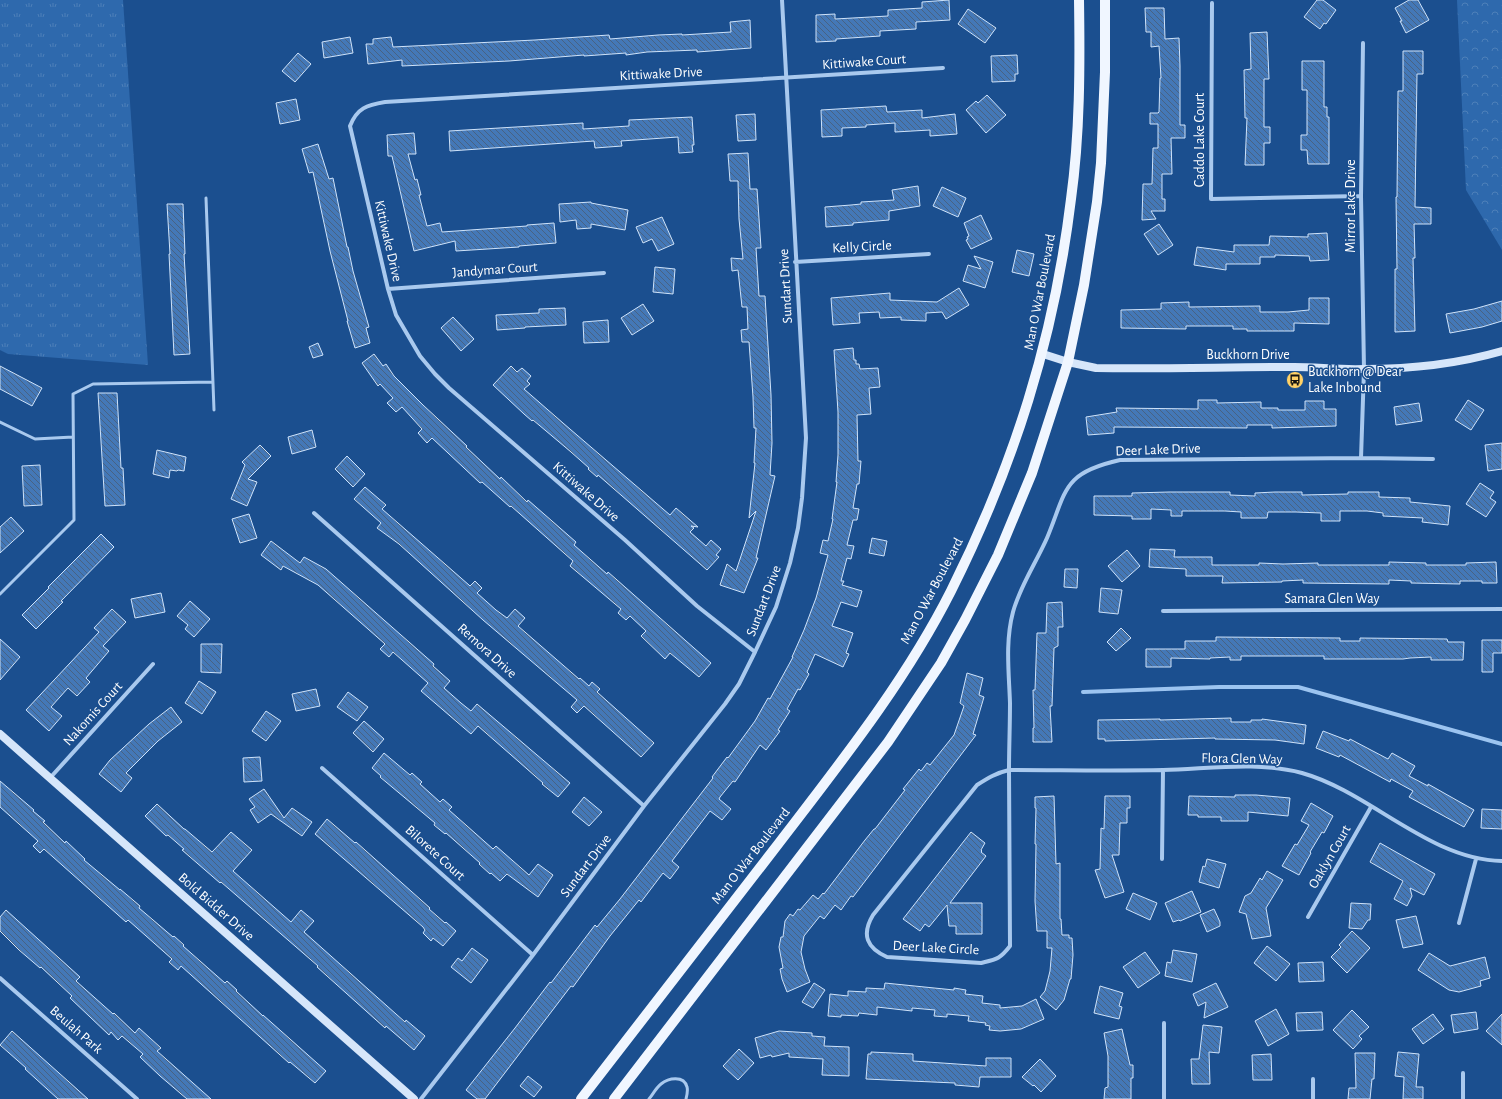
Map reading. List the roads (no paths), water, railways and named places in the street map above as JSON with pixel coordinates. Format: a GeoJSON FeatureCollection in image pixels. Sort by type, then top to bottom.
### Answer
{"type":"FeatureCollection","features":[{"type":"Feature","properties":{"kind":"main road","name":"Man O War Boulevard"},"geometry":{"type":"LineString","coordinates":[[581,1099],[840,764],[882,705],[921,644],[951,592],[993,501],[1018,434],[1043,354],[1060,272],[1076,152],[1079,0]]}},
{"type":"Feature","properties":{"kind":"main road"},"geometry":{"type":"LineString","coordinates":[[614,1099],[888,742],[941,663],[965,620],[998,554],[1032,473],[1068,362],[1084,285],[1097,202],[1101,163],[1105,72],[1105,0]]}},
{"type":"Feature","properties":{"kind":"street","name":"Sundart Drive"},"geometry":{"type":"LineString","coordinates":[[421,1099],[533,955],[644,806],[739,684],[776,607],[790,563],[798,528],[802,498],[806,438],[782,0]]}},
{"type":"Feature","properties":{"kind":"street","name":"Caddo Lake Court"},"geometry":{"type":"LineString","coordinates":[[1212,3],[1211,199],[1361,196]]}},
{"type":"Feature","properties":{"kind":"street","name":"Mirror Lake Drive"},"geometry":{"type":"LineString","coordinates":[[1361,458],[1364,369],[1361,196],[1363,43]]}},
{"type":"Feature","properties":{"kind":"street","name":"Kittiwake Court"},"geometry":{"type":"LineString","coordinates":[[787,78],[943,68]]}},
{"type":"Feature","properties":{"kind":"street","name":"Kittiwake Drive"},"geometry":{"type":"LineString","coordinates":[[755,652],[692,601],[625,540],[435,374],[420,356],[396,315],[388,289],[350,126],[354,116],[362,109],[372,104],[385,102],[787,78]]}},
{"type":"Feature","properties":{"kind":"street","name":"Kelly Circle"},"geometry":{"type":"LineString","coordinates":[[796,262],[929,254]]}},
{"type":"Feature","properties":{"kind":"street","name":"Jandymar Court"},"geometry":{"type":"LineString","coordinates":[[388,289],[604,273]]}},
{"type":"Feature","properties":{"kind":"street","name":"Buckhorn Drive"},"geometry":{"type":"LineString","coordinates":[[1043,354],[1068,362],[1096,368],[1295,367],[1364,369],[1450,363],[1502,351]]}},
{"type":"Feature","properties":{"kind":"street","name":"Deer Lake Drive"},"geometry":{"type":"LineString","coordinates":[[1009,770],[1010,714],[1008,649],[1009,630],[1013,611],[1030,571],[1047,538],[1062,497],[1067,488],[1076,478],[1102,464],[1120,460],[1361,458],[1433,459]]}},
{"type":"Feature","properties":{"kind":"street","name":"Remora Drive"},"geometry":{"type":"LineString","coordinates":[[314,513],[644,806]]}},
{"type":"Feature","properties":{"kind":"street","name":"Samara Glen Way"},"geometry":{"type":"LineString","coordinates":[[1163,611],[1502,609]]}},
{"type":"Feature","properties":{"kind":"street","name":"Nakomis Court"},"geometry":{"type":"LineString","coordinates":[[50,778],[153,664]]}},
{"type":"Feature","properties":{"kind":"street","name":"Bold Bidder Drive"},"geometry":{"type":"LineString","coordinates":[[0,734],[414,1099]]}},
{"type":"Feature","properties":{"kind":"street","name":"Flora Glen Way"},"geometry":{"type":"LineString","coordinates":[[1009,770],[1163,770],[1245,767],[1284,770],[1302,774],[1325,782],[1449,849],[1476,859],[1502,861]]}},
{"type":"Feature","properties":{"kind":"street","name":"Bilorete Court"},"geometry":{"type":"LineString","coordinates":[[322,768],[533,955]]}},
{"type":"Feature","properties":{"kind":"street","name":"Deer Lake Circle"},"geometry":{"type":"LineString","coordinates":[[1009,770],[1010,946],[1002,956],[995,960],[981,963],[887,957],[877,953],[872,947],[866,932],[867,925],[873,916],[977,785],[998,772],[1009,770]]}},
{"type":"Feature","properties":{"kind":"street"},"geometry":{"type":"LineString","coordinates":[[1162,859],[1163,770]]}},
{"type":"Feature","properties":{"kind":"street","name":"Oaklyn Court"},"geometry":{"type":"LineString","coordinates":[[1308,918],[1371,807]]}},
{"type":"Feature","properties":{"kind":"street"},"geometry":{"type":"LineString","coordinates":[[1459,923],[1476,859]]}},
{"type":"Feature","properties":{"kind":"street","name":"Beulah Park"},"geometry":{"type":"LineString","coordinates":[[0,978],[137,1099]]}},
{"type":"Feature","properties":{"kind":"street"},"geometry":{"type":"LineString","coordinates":[[1164,1024],[1164,1099]]}},
{"type":"Feature","properties":{"kind":"street"},"geometry":{"type":"LineString","coordinates":[[1463,1073],[1464,1099]]}},
{"type":"Feature","properties":{"kind":"street"},"geometry":{"type":"LineString","coordinates":[[1313,1079],[1313,1099]]}},
{"type":"Feature","properties":{"kind":"lane"},"geometry":{"type":"LineString","coordinates":[[206,198],[214,410]]}},
{"type":"Feature","properties":{"kind":"lane"},"geometry":{"type":"LineString","coordinates":[[0,594],[74,520],[73,394],[93,384],[213,382]]}},
{"type":"Feature","properties":{"kind":"lane"},"geometry":{"type":"LineString","coordinates":[[0,422],[35,439],[73,437]]}},
{"type":"Feature","properties":{"kind":"lane"},"geometry":{"type":"LineString","coordinates":[[649,1099],[661,1084],[671,1079],[680,1079],[685,1082],[688,1088],[686,1099]]}},
{"type":"Feature","properties":{"kind":"waterway"},"geometry":{"type":"LineString","coordinates":[[1083,692],[1219,687],[1298,687],[1502,744]]}},
{"type":"Feature","properties":{"kind":"place","name":"Buckhorn @ Dear Lake Inbound"},"geometry":{"type":"Point","coordinates":[1295,380]}}]}
